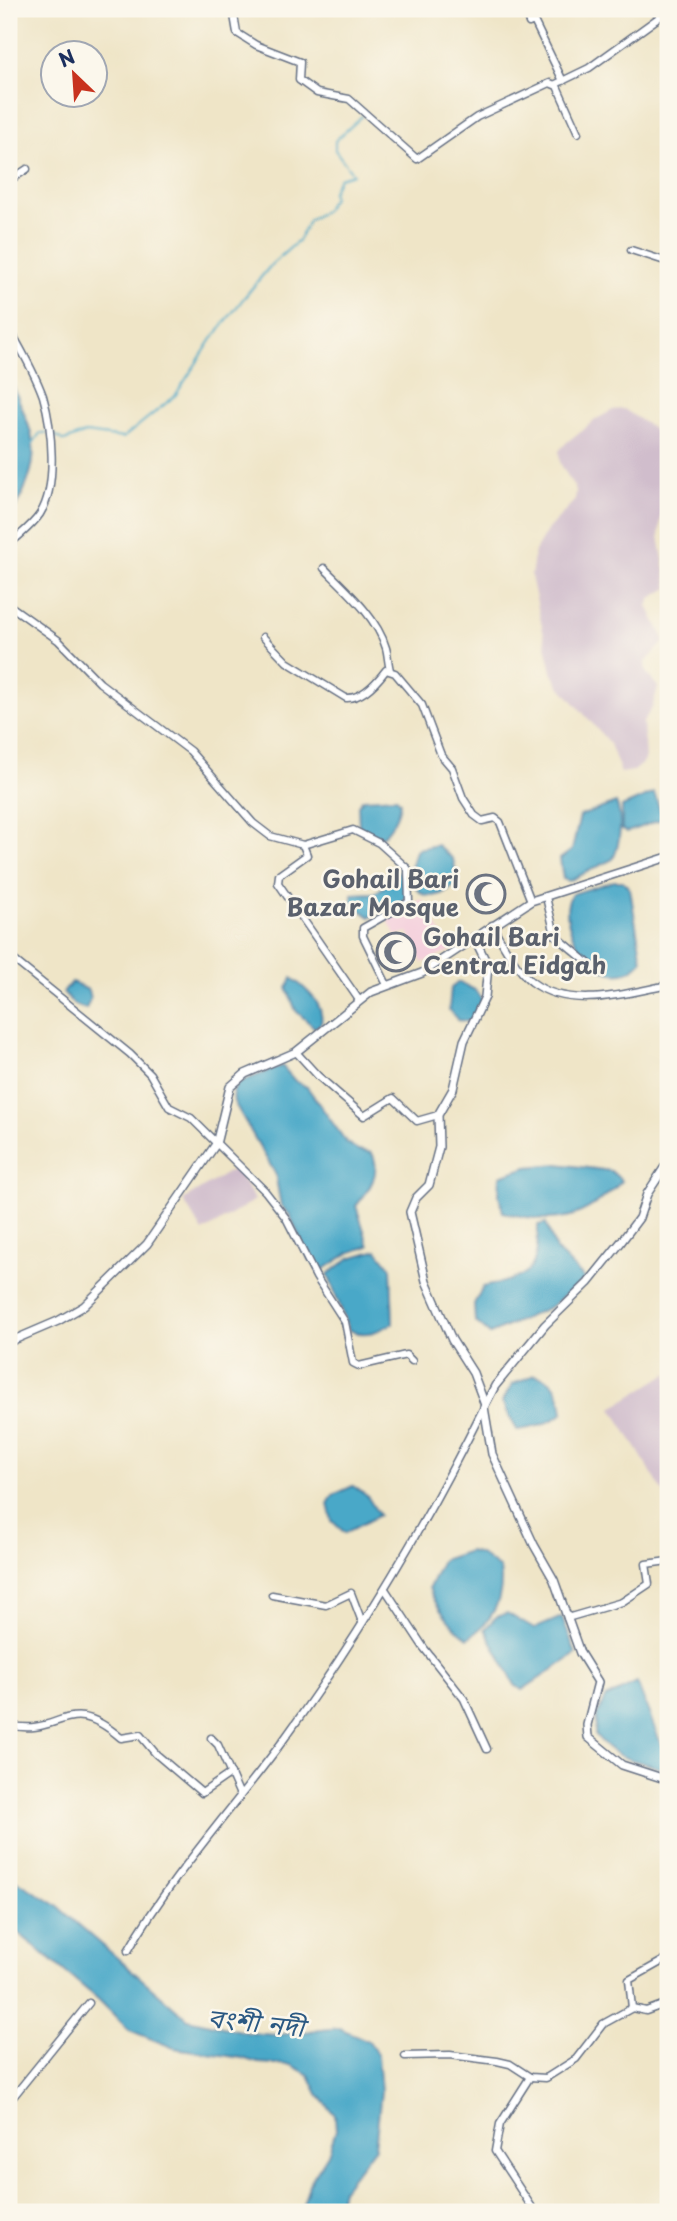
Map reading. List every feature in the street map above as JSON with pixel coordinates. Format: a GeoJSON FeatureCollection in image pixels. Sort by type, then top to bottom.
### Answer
{"type":"FeatureCollection","features":[{"type":"Feature","properties":{"kind":"street"},"geometry":{"type":"LineString","coordinates":[[233,9],[237,33],[256,45],[300,62],[299,80],[317,93],[349,99],[417,159],[477,117],[541,86],[560,83],[589,68],[668,11]]}},
{"type":"Feature","properties":{"kind":"street"},"geometry":{"type":"LineString","coordinates":[[525,9],[529,23],[534,21],[578,133]]}},
{"type":"Feature","properties":{"kind":"street"},"geometry":{"type":"LineString","coordinates":[[9,181],[27,169]]}},
{"type":"Feature","properties":{"kind":"street"},"geometry":{"type":"LineString","coordinates":[[631,250],[668,262]]}},
{"type":"Feature","properties":{"kind":"street"},"geometry":{"type":"LineString","coordinates":[[9,328],[42,394],[51,478],[45,503],[39,514],[9,545]]}},
{"type":"Feature","properties":{"kind":"street"},"geometry":{"type":"LineString","coordinates":[[324,568],[353,597],[374,625],[386,646],[390,670],[422,705],[441,755],[452,768],[469,809],[482,821],[495,818],[500,822],[531,901]]}},
{"type":"Feature","properties":{"kind":"street"},"geometry":{"type":"LineString","coordinates":[[9,605],[58,640],[100,683],[190,751],[270,836],[303,845],[354,830],[379,843],[408,869],[409,902],[363,928],[363,936],[387,985]]}},
{"type":"Feature","properties":{"kind":"street"},"geometry":{"type":"LineString","coordinates":[[263,637],[287,662],[346,698],[352,698],[368,689],[386,670],[390,670]]}},
{"type":"Feature","properties":{"kind":"street"},"geometry":{"type":"LineString","coordinates":[[303,845],[307,855],[279,875],[278,883],[359,1000]]}},
{"type":"Feature","properties":{"kind":"street"},"geometry":{"type":"LineString","coordinates":[[9,1342],[58,1321],[84,1306],[147,1244],[216,1144],[230,1087],[245,1074],[296,1052],[371,992],[422,973],[531,901],[668,856]]}},
{"type":"Feature","properties":{"kind":"street"},"geometry":{"type":"LineString","coordinates":[[546,897],[555,935],[600,972]]}},
{"type":"Feature","properties":{"kind":"street"},"geometry":{"type":"LineString","coordinates":[[492,925],[528,979],[549,991],[592,1000],[668,985]]}},
{"type":"Feature","properties":{"kind":"street"},"geometry":{"type":"LineString","coordinates":[[474,937],[488,965],[485,997],[464,1041],[453,1089],[438,1115],[438,1156],[429,1185],[411,1206],[412,1228],[426,1281],[452,1340],[473,1373],[485,1406],[492,1454],[534,1545],[554,1580],[580,1653],[598,1682],[587,1725],[589,1737],[622,1765],[668,1780]]}},
{"type":"Feature","properties":{"kind":"street"},"geometry":{"type":"LineString","coordinates":[[9,956],[130,1054],[150,1074],[170,1107],[191,1118],[265,1191],[286,1218],[316,1277],[345,1322],[352,1363],[359,1366],[406,1355],[412,1361]]}},
{"type":"Feature","properties":{"kind":"street"},"geometry":{"type":"LineString","coordinates":[[296,1052],[318,1076],[364,1116],[393,1098],[417,1121],[438,1115]]}},
{"type":"Feature","properties":{"kind":"street"},"geometry":{"type":"LineString","coordinates":[[128,1951],[240,1795],[282,1742],[386,1589],[438,1499],[495,1386],[545,1325],[588,1283],[621,1242],[639,1218],[648,1195],[668,1162]]}},
{"type":"Feature","properties":{"kind":"street"},"geometry":{"type":"LineString","coordinates":[[567,1618],[622,1602],[649,1584],[646,1564],[668,1561]]}},
{"type":"Feature","properties":{"kind":"street"},"geometry":{"type":"LineString","coordinates":[[386,1589],[424,1648],[464,1699],[486,1749]]}},
{"type":"Feature","properties":{"kind":"street"},"geometry":{"type":"LineString","coordinates":[[272,1595],[326,1605],[351,1593],[362,1622]]}},
{"type":"Feature","properties":{"kind":"street"},"geometry":{"type":"LineString","coordinates":[[9,1725],[21,1728],[87,1715],[98,1719],[121,1738],[140,1735],[156,1754],[202,1793],[231,1773]]}},
{"type":"Feature","properties":{"kind":"street"},"geometry":{"type":"LineString","coordinates":[[211,1738],[218,1745],[240,1795]]}},
{"type":"Feature","properties":{"kind":"street"},"geometry":{"type":"LineString","coordinates":[[632,2008],[629,1980],[668,1958]]}},
{"type":"Feature","properties":{"kind":"street"},"geometry":{"type":"LineString","coordinates":[[9,2102],[89,2003]]}},
{"type":"Feature","properties":{"kind":"street"},"geometry":{"type":"LineString","coordinates":[[405,2056],[450,2055],[510,2063],[530,2077],[546,2078],[576,2059],[603,2024],[632,2008],[646,2011],[668,2003]]}},
{"type":"Feature","properties":{"kind":"street"},"geometry":{"type":"LineString","coordinates":[[530,2077],[500,2124],[495,2151],[535,2212]]}},
{"type":"Feature","properties":{"kind":"shaded area"},"geometry":{"type":"Polygon","coordinates":[[[624,409],[652,428],[668,446],[668,498],[661,516],[659,536],[668,588],[651,598],[648,606],[665,641],[645,663],[646,672],[658,687],[652,708],[643,722],[645,761],[633,771],[621,773],[610,744],[559,685],[552,672],[531,576],[535,551],[548,529],[575,500],[576,490],[560,463],[559,451],[595,420],[613,410],[624,409]]]}},
{"type":"Feature","properties":{"kind":"shaded area"},"geometry":{"type":"Polygon","coordinates":[[[422,899],[451,951],[422,963],[408,932],[396,936],[387,919],[422,899]]]}},
{"type":"Feature","properties":{"kind":"shaded area"},"geometry":{"type":"Polygon","coordinates":[[[235,1168],[255,1200],[203,1232],[183,1200],[235,1168]]]}},
{"type":"Feature","properties":{"kind":"shaded area"},"geometry":{"type":"Polygon","coordinates":[[[668,1373],[668,1500],[612,1408],[668,1373]]]}},
{"type":"Feature","properties":{"kind":"water"},"geometry":{"type":"Polygon","coordinates":[[[9,376],[33,442],[31,471],[15,508],[9,506],[9,376]]]}},
{"type":"Feature","properties":{"kind":"water"},"geometry":{"type":"Polygon","coordinates":[[[654,793],[663,819],[627,832],[622,830],[622,807],[654,793]]]}},
{"type":"Feature","properties":{"kind":"water"},"geometry":{"type":"Polygon","coordinates":[[[396,797],[400,802],[396,817],[379,839],[359,826],[358,805],[363,799],[396,797]]]}},
{"type":"Feature","properties":{"kind":"water"},"geometry":{"type":"Polygon","coordinates":[[[616,803],[620,823],[613,859],[569,881],[563,879],[560,859],[572,850],[580,816],[616,803]]]}},
{"type":"Feature","properties":{"kind":"water"},"geometry":{"type":"Polygon","coordinates":[[[437,845],[453,859],[458,882],[446,891],[426,895],[414,884],[412,862],[417,849],[437,845]]]}},
{"type":"Feature","properties":{"kind":"water"},"geometry":{"type":"Polygon","coordinates":[[[395,869],[402,877],[407,895],[401,904],[370,917],[352,904],[352,894],[375,893],[385,886],[389,871],[395,869]]]}},
{"type":"Feature","properties":{"kind":"water"},"geometry":{"type":"Polygon","coordinates":[[[614,881],[623,881],[630,889],[642,961],[627,972],[612,973],[598,967],[585,955],[575,940],[567,907],[572,894],[614,881]]]}},
{"type":"Feature","properties":{"kind":"water"},"geometry":{"type":"Polygon","coordinates":[[[292,978],[317,1003],[321,1023],[315,1028],[296,1011],[287,988],[292,978]]]}},
{"type":"Feature","properties":{"kind":"water"},"geometry":{"type":"Polygon","coordinates":[[[72,982],[88,990],[90,999],[86,1009],[74,1005],[63,993],[72,982]]]}},
{"type":"Feature","properties":{"kind":"water"},"geometry":{"type":"Polygon","coordinates":[[[459,982],[475,990],[482,1000],[471,1022],[458,1020],[449,1010],[451,988],[459,982]]]}},
{"type":"Feature","properties":{"kind":"water"},"geometry":{"type":"Polygon","coordinates":[[[282,1066],[295,1081],[307,1087],[347,1143],[358,1150],[372,1153],[375,1160],[373,1181],[356,1206],[369,1246],[349,1253],[320,1272],[308,1257],[290,1215],[281,1206],[275,1173],[234,1102],[233,1092],[238,1083],[282,1066]]]}},
{"type":"Feature","properties":{"kind":"water"},"geometry":{"type":"Polygon","coordinates":[[[558,1164],[611,1171],[622,1181],[594,1205],[568,1217],[538,1219],[503,1212],[499,1195],[500,1176],[527,1167],[558,1164]]]}},
{"type":"Feature","properties":{"kind":"water"},"geometry":{"type":"Polygon","coordinates":[[[546,1223],[556,1250],[585,1279],[550,1307],[490,1334],[475,1321],[474,1304],[483,1287],[511,1280],[528,1271],[536,1254],[538,1225],[546,1223]]]}},
{"type":"Feature","properties":{"kind":"water"},"geometry":{"type":"Polygon","coordinates":[[[377,1250],[391,1268],[393,1323],[371,1332],[355,1332],[349,1330],[328,1274],[350,1258],[377,1250]]]}},
{"type":"Feature","properties":{"kind":"water"},"geometry":{"type":"Polygon","coordinates":[[[534,1375],[547,1379],[556,1388],[563,1413],[542,1425],[517,1430],[502,1402],[513,1384],[534,1375]]]}},
{"type":"Feature","properties":{"kind":"water"},"geometry":{"type":"Polygon","coordinates":[[[353,1486],[367,1496],[379,1515],[345,1533],[332,1521],[328,1504],[333,1495],[353,1486]]]}},
{"type":"Feature","properties":{"kind":"water"},"geometry":{"type":"Polygon","coordinates":[[[469,1551],[480,1554],[500,1569],[501,1589],[490,1617],[468,1638],[445,1616],[429,1588],[442,1560],[469,1551]]]}},
{"type":"Feature","properties":{"kind":"water"},"geometry":{"type":"Polygon","coordinates":[[[507,1613],[534,1629],[562,1617],[576,1654],[522,1690],[515,1685],[485,1629],[496,1617],[507,1613]]]}},
{"type":"Feature","properties":{"kind":"water"},"geometry":{"type":"Polygon","coordinates":[[[637,1683],[666,1757],[668,1772],[621,1756],[595,1734],[597,1716],[605,1698],[637,1683]]]}},
{"type":"Feature","properties":{"kind":"water"},"geometry":{"type":"Polygon","coordinates":[[[9,1876],[56,1905],[188,2019],[249,2033],[277,2035],[339,2028],[369,2041],[378,2056],[381,2091],[375,2147],[342,2190],[336,2212],[301,2212],[309,2184],[328,2154],[336,2130],[335,2115],[318,2094],[309,2075],[291,2065],[258,2063],[242,2058],[174,2048],[129,2030],[98,1999],[9,1925],[9,1876]]]}},
{"type":"Feature","properties":{"kind":"waterway"},"geometry":{"type":"LineString","coordinates":[[53,434],[64,441],[86,433],[123,438],[175,396],[212,339],[243,299],[272,264],[298,241],[309,220],[324,211],[333,198],[332,192],[339,178],[353,174],[335,150],[335,141],[362,116]]}},
{"type":"Feature","properties":{"kind":"waterway"},"geometry":{"type":"LineString","coordinates":[[32,445],[40,433],[48,433]]}},
{"type":"Feature","properties":{"kind":"place","name":"Gohail Bari Bazar Mosque"},"geometry":{"type":"Point","coordinates":[486,894]}},
{"type":"Feature","properties":{"kind":"place","name":"Gohail Bari Central Eidgah"},"geometry":{"type":"Point","coordinates":[396,952]}},
{"type":"Feature","properties":{"kind":"water label","name":"বংশী নদী"},"geometry":{"type":"Point","coordinates":[256,2023]}}]}
